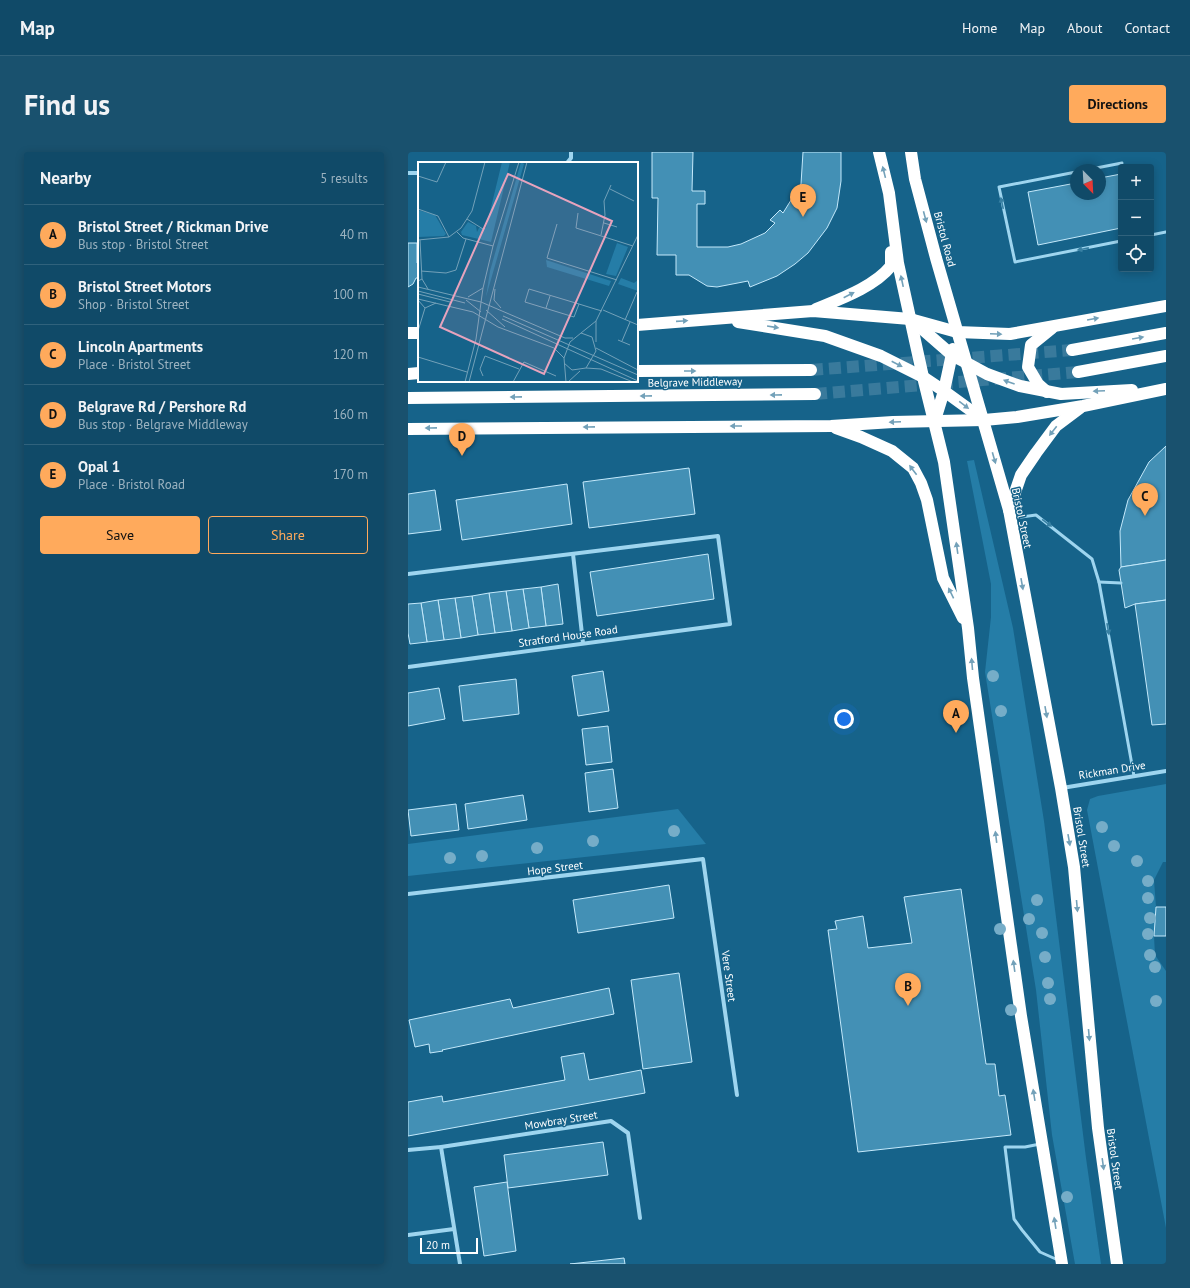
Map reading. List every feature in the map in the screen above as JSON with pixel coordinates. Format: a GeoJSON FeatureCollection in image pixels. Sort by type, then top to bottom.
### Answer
{"type":"FeatureCollection","features":[{"type":"Feature","properties":{"kind":"highway"},"geometry":{"type":"LineString","coordinates":[[879,152],[889,193],[898,263],[923,377],[944,462],[1021,1016],[1061,1263]]}},
{"type":"Feature","properties":{"kind":"highway","name":"Bristol Road"},"geometry":{"type":"LineString","coordinates":[[911,152],[915,179],[967,363]]}},
{"type":"Feature","properties":{"kind":"highway"},"geometry":{"type":"LineString","coordinates":[[813,311],[847,296],[871,283],[891,266],[889,193]]}},
{"type":"Feature","properties":{"kind":"highway"},"geometry":{"type":"LineString","coordinates":[[638,325],[813,311],[910,319],[957,332],[1010,334],[1166,306]]}},
{"type":"Feature","properties":{"kind":"highway"},"geometry":{"type":"LineString","coordinates":[[721,319],[825,336],[882,356],[923,377],[984,420]]}},
{"type":"Feature","properties":{"kind":"highway"},"geometry":{"type":"LineString","coordinates":[[910,319],[952,355],[987,374],[1020,386],[1061,394],[1166,388]]}},
{"type":"Feature","properties":{"kind":"highway"},"geometry":{"type":"LineString","coordinates":[[1047,392],[1038,384],[1028,367],[1031,345],[1055,326]]}},
{"type":"Feature","properties":{"kind":"highway"},"geometry":{"type":"LineString","coordinates":[[408,332],[418,333]]}},
{"type":"Feature","properties":{"kind":"highway"},"geometry":{"type":"LineString","coordinates":[[934,421],[944,391],[957,332]]}},
{"type":"Feature","properties":{"kind":"highway"},"geometry":{"type":"LineString","coordinates":[[1072,350],[1166,333]]}},
{"type":"Feature","properties":{"kind":"highway"},"geometry":{"type":"LineString","coordinates":[[1078,372],[1166,356]]}},
{"type":"Feature","properties":{"kind":"highway","name":"Bristol Street"},"geometry":{"type":"LineString","coordinates":[[967,363],[1010,514],[1061,788],[1074,867],[1098,1128],[1117,1264]]}},
{"type":"Feature","properties":{"kind":"highway","name":"Belgrave Middleway"},"geometry":{"type":"LineString","coordinates":[[638,372],[811,370]]}},
{"type":"Feature","properties":{"kind":"highway"},"geometry":{"type":"LineString","coordinates":[[408,429],[831,426],[984,420],[1016,417],[1083,406],[1166,388]]}},
{"type":"Feature","properties":{"kind":"highway","name":"Belgrave Middleway"},"geometry":{"type":"LineString","coordinates":[[408,398],[815,394]]}},
{"type":"Feature","properties":{"kind":"highway"},"geometry":{"type":"LineString","coordinates":[[1010,514],[1021,475],[1056,426],[1083,406]]}},
{"type":"Feature","properties":{"kind":"highway"},"geometry":{"type":"LineString","coordinates":[[831,426],[861,437],[892,452],[913,468],[921,483],[927,500],[943,578],[968,628]]}},
{"type":"Feature","properties":{"kind":"street"},"geometry":{"type":"LineString","coordinates":[[568,162],[571,158],[571,152]]}},
{"type":"Feature","properties":{"kind":"street","name":"Stratford House Road"},"geometry":{"type":"LineString","coordinates":[[408,667],[730,624],[718,536],[573,554]]}},
{"type":"Feature","properties":{"kind":"street"},"geometry":{"type":"LineString","coordinates":[[408,574],[573,554],[583,643]]}},
{"type":"Feature","properties":{"kind":"street","name":"Rickman Drive"},"geometry":{"type":"LineString","coordinates":[[1061,788],[1166,771]]}},
{"type":"Feature","properties":{"kind":"street","name":"Hope Street"},"geometry":{"type":"LineString","coordinates":[[408,894],[703,859]]}},
{"type":"Feature","properties":{"kind":"street","name":"Vere Street"},"geometry":{"type":"LineString","coordinates":[[703,859],[737,1094]]}},
{"type":"Feature","properties":{"kind":"street","name":"Mowbray Street"},"geometry":{"type":"LineString","coordinates":[[408,1150],[442,1147],[611,1121],[628,1133],[640,1218]]}},
{"type":"Feature","properties":{"kind":"street"},"geometry":{"type":"LineString","coordinates":[[442,1147],[460,1264]]}},
{"type":"Feature","properties":{"kind":"street"},"geometry":{"type":"LineString","coordinates":[[408,1235],[454,1229]]}},
{"type":"Feature","properties":{"kind":"lane"},"geometry":{"type":"LineString","coordinates":[[1106,166],[1122,163]]}},
{"type":"Feature","properties":{"kind":"lane"},"geometry":{"type":"LineString","coordinates":[[1070,173],[999,187],[1015,262],[1118,242]]}},
{"type":"Feature","properties":{"kind":"lane"},"geometry":{"type":"LineString","coordinates":[[1154,234],[1166,232]]}},
{"type":"Feature","properties":{"kind":"lane"},"geometry":{"type":"LineString","coordinates":[[1010,514],[1036,515],[1092,559],[1099,582],[1134,776]]}},
{"type":"Feature","properties":{"kind":"lane"},"geometry":{"type":"LineString","coordinates":[[1099,582],[1122,583]]}},
{"type":"Feature","properties":{"kind":"lane"},"geometry":{"type":"LineString","coordinates":[[1042,1143],[1024,1147],[1005,1147],[1014,1219],[1040,1252],[1061,1263]]}},
{"type":"Feature","properties":{"kind":"shaded area"},"geometry":{"type":"Polygon","coordinates":[[[974,460],[1013,628],[1044,821],[1086,1158],[1101,1264],[1075,1264],[1052,1135],[1036,990],[985,672],[991,617],[991,584],[967,461],[974,460]]]}},
{"type":"Feature","properties":{"kind":"shaded area"},"geometry":{"type":"Polygon","coordinates":[[[1166,784],[1166,862],[1163,862],[1154,880],[1156,907],[1154,936],[1155,955],[1166,971],[1166,1228],[1087,810],[1090,799],[1098,796],[1166,784]]]}},
{"type":"Feature","properties":{"kind":"shaded area"},"geometry":{"type":"Polygon","coordinates":[[[678,809],[706,844],[408,876],[408,844],[678,809]]]}},
{"type":"Feature","properties":{"kind":"building"},"geometry":{"type":"Polygon","coordinates":[[[652,152],[693,152],[692,191],[705,191],[705,204],[697,204],[697,247],[728,247],[741,244],[765,233],[775,223],[770,220],[780,210],[783,213],[801,184],[803,152],[841,152],[841,181],[837,208],[827,228],[808,253],[777,276],[750,287],[748,281],[717,287],[707,286],[689,275],[676,275],[676,255],[657,255],[658,198],[652,198],[652,152]]]}},
{"type":"Feature","properties":{"kind":"building"},"geometry":{"type":"Polygon","coordinates":[[[1118,175],[1118,229],[1038,245],[1028,192],[1070,184],[1070,200],[1106,200],[1106,177],[1118,175]]]}},
{"type":"Feature","properties":{"kind":"building"},"geometry":{"type":"Polygon","coordinates":[[[408,243],[417,243],[418,278],[416,278],[413,284],[408,287],[408,243]]]}},
{"type":"Feature","properties":{"kind":"building"},"geometry":{"type":"Polygon","coordinates":[[[1166,446],[1166,560],[1121,567],[1120,531],[1128,500],[1149,462],[1166,446]]]}},
{"type":"Feature","properties":{"kind":"building"},"geometry":{"type":"Polygon","coordinates":[[[689,468],[695,514],[589,528],[583,482],[689,468]]]}},
{"type":"Feature","properties":{"kind":"building"},"geometry":{"type":"Polygon","coordinates":[[[567,484],[572,524],[462,540],[456,500],[567,484]]]}},
{"type":"Feature","properties":{"kind":"building"},"geometry":{"type":"Polygon","coordinates":[[[435,490],[441,530],[408,534],[408,494],[435,490]]]}},
{"type":"Feature","properties":{"kind":"building"},"geometry":{"type":"Polygon","coordinates":[[[708,554],[714,599],[597,616],[590,572],[708,554]]]}},
{"type":"Feature","properties":{"kind":"building"},"geometry":{"type":"Polygon","coordinates":[[[1166,560],[1166,600],[1135,604],[1125,608],[1119,570],[1121,567],[1166,560]]]}},
{"type":"Feature","properties":{"kind":"building"},"geometry":{"type":"Polygon","coordinates":[[[558,584],[563,624],[546,626],[541,587],[558,584]]]}},
{"type":"Feature","properties":{"kind":"building"},"geometry":{"type":"Polygon","coordinates":[[[541,587],[546,626],[529,628],[523,589],[541,587]]]}},
{"type":"Feature","properties":{"kind":"building"},"geometry":{"type":"Polygon","coordinates":[[[523,589],[529,628],[512,631],[506,591],[523,589]]]}},
{"type":"Feature","properties":{"kind":"building"},"geometry":{"type":"Polygon","coordinates":[[[506,591],[512,631],[495,633],[489,593],[506,591]]]}},
{"type":"Feature","properties":{"kind":"building"},"geometry":{"type":"Polygon","coordinates":[[[489,593],[495,633],[478,635],[472,596],[489,593]]]}},
{"type":"Feature","properties":{"kind":"building"},"geometry":{"type":"Polygon","coordinates":[[[472,596],[478,635],[461,638],[455,598],[472,596]]]}},
{"type":"Feature","properties":{"kind":"building"},"geometry":{"type":"Polygon","coordinates":[[[455,598],[461,638],[444,640],[438,600],[455,598]]]}},
{"type":"Feature","properties":{"kind":"building"},"geometry":{"type":"Polygon","coordinates":[[[438,600],[444,640],[427,642],[421,603],[438,600]]]}},
{"type":"Feature","properties":{"kind":"building"},"geometry":{"type":"Polygon","coordinates":[[[1166,600],[1166,724],[1152,725],[1135,604],[1166,600]]]}},
{"type":"Feature","properties":{"kind":"building"},"geometry":{"type":"Polygon","coordinates":[[[421,603],[427,642],[410,644],[408,633],[408,604],[421,603]]]}},
{"type":"Feature","properties":{"kind":"building"},"geometry":{"type":"Polygon","coordinates":[[[603,671],[609,711],[578,716],[572,676],[603,671]]]}},
{"type":"Feature","properties":{"kind":"building"},"geometry":{"type":"Polygon","coordinates":[[[516,679],[519,714],[463,721],[459,686],[516,679]]]}},
{"type":"Feature","properties":{"kind":"building"},"geometry":{"type":"Polygon","coordinates":[[[439,688],[445,719],[408,726],[408,693],[439,688]]]}},
{"type":"Feature","properties":{"kind":"building"},"geometry":{"type":"Polygon","coordinates":[[[608,726],[612,762],[586,765],[582,729],[608,726]]]}},
{"type":"Feature","properties":{"kind":"building"},"geometry":{"type":"Polygon","coordinates":[[[613,769],[618,808],[589,812],[585,773],[613,769]]]}},
{"type":"Feature","properties":{"kind":"building"},"geometry":{"type":"Polygon","coordinates":[[[523,795],[527,820],[468,829],[465,804],[523,795]]]}},
{"type":"Feature","properties":{"kind":"building"},"geometry":{"type":"Polygon","coordinates":[[[456,804],[459,830],[411,836],[408,810],[456,804]]]}},
{"type":"Feature","properties":{"kind":"building"},"geometry":{"type":"Polygon","coordinates":[[[669,885],[674,918],[578,933],[573,900],[669,885]]]}},
{"type":"Feature","properties":{"kind":"building"},"geometry":{"type":"Polygon","coordinates":[[[961,889],[986,1064],[995,1064],[999,1096],[1005,1095],[1011,1135],[858,1152],[828,930],[837,929],[835,921],[863,916],[868,948],[912,943],[904,897],[961,889]]]}},
{"type":"Feature","properties":{"kind":"building"},"geometry":{"type":"Polygon","coordinates":[[[1156,907],[1166,907],[1166,936],[1154,936],[1156,907]]]}},
{"type":"Feature","properties":{"kind":"building"},"geometry":{"type":"Polygon","coordinates":[[[679,973],[692,1062],[643,1069],[631,980],[679,973]]]}},
{"type":"Feature","properties":{"kind":"building"},"geometry":{"type":"Polygon","coordinates":[[[609,988],[614,1014],[442,1050],[443,1051],[430,1053],[429,1044],[415,1047],[409,1020],[510,999],[513,1008],[609,988]]]}},
{"type":"Feature","properties":{"kind":"building"},"geometry":{"type":"Polygon","coordinates":[[[584,1053],[589,1080],[641,1070],[645,1093],[408,1136],[408,1102],[442,1096],[443,1102],[565,1080],[561,1057],[584,1053]]]}},
{"type":"Feature","properties":{"kind":"building"},"geometry":{"type":"Polygon","coordinates":[[[603,1142],[608,1175],[508,1188],[504,1155],[603,1142]]]}},
{"type":"Feature","properties":{"kind":"building"},"geometry":{"type":"Polygon","coordinates":[[[507,1182],[516,1251],[484,1256],[474,1187],[507,1182]]]}},
{"type":"Feature","properties":{"kind":"building"},"geometry":{"type":"Polygon","coordinates":[[[624,1258],[625,1264],[570,1264],[624,1258]]]}},
{"type":"Feature","properties":{"kind":"tunnel"},"geometry":{"type":"LineString","coordinates":[[811,370],[1072,350]]}},
{"type":"Feature","properties":{"kind":"tunnel"},"geometry":{"type":"LineString","coordinates":[[815,394],[1078,372]]}},
{"type":"Feature","properties":{"kind":"place","name":"Opal 1"},"geometry":{"type":"Point","coordinates":[803,217]}},
{"type":"Feature","properties":{"kind":"place","name":"Belgrave Rd / Pershore Rd"},"geometry":{"type":"Point","coordinates":[462,456]}},
{"type":"Feature","properties":{"kind":"place","name":"Lincoln Apartments"},"geometry":{"type":"Point","coordinates":[1145,516]}},
{"type":"Feature","properties":{"kind":"place","name":"Bristol Street / Rickman Drive"},"geometry":{"type":"Point","coordinates":[956,733]}},
{"type":"Feature","properties":{"kind":"place","name":"Bristol Street Motors"},"geometry":{"type":"Point","coordinates":[908,1006]}}]}
